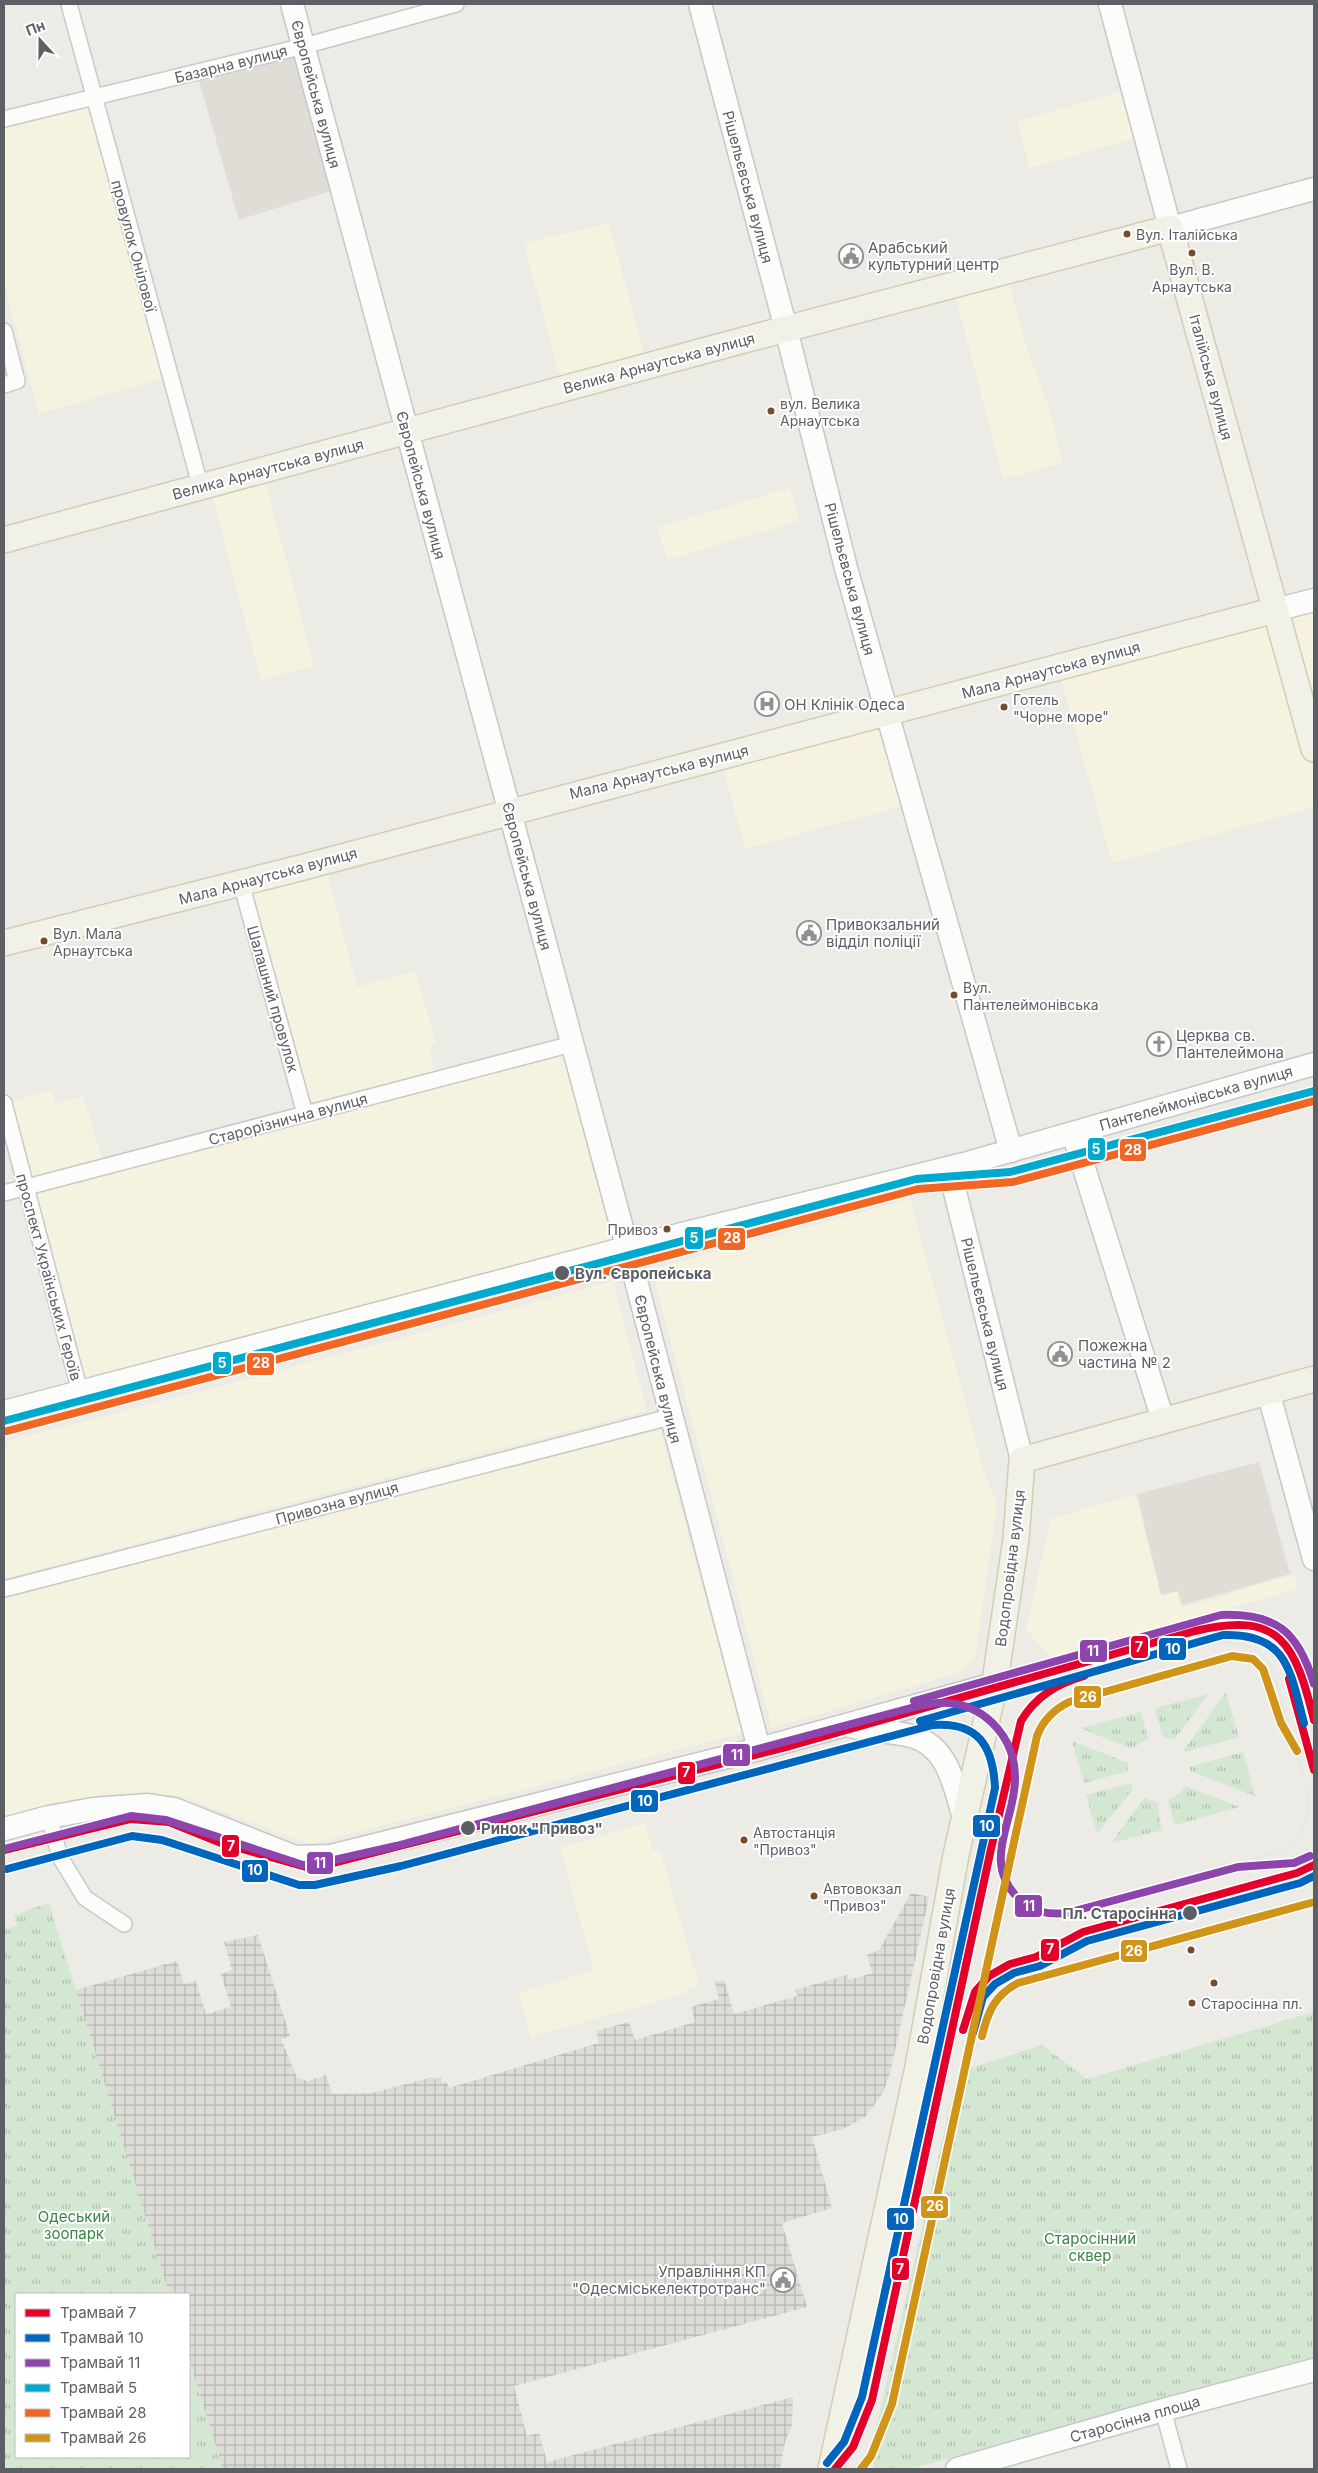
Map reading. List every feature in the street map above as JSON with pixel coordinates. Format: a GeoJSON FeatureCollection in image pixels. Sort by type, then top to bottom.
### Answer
{"type":"FeatureCollection","features":[{"type":"Feature","properties":{"kind":"main road","name":"Європейська вулиця"},"geometry":{"type":"LineString","coordinates":[[292,4],[572,1044],[758,1749]]}},
{"type":"Feature","properties":{"kind":"main road","name":"Рішельєвська вулиця"},"geometry":{"type":"LineString","coordinates":[[700,4],[786,329],[827,496],[886,713],[1011,1151]]}},
{"type":"Feature","properties":{"kind":"main road","name":"Італійська вулиця"},"geometry":{"type":"LineString","coordinates":[[1110,4],[1314,749]]}},
{"type":"Feature","properties":{"kind":"main road","name":"Велика Арнаутська вулиця"},"geometry":{"type":"LineString","coordinates":[[4,540],[1314,189]]}},
{"type":"Feature","properties":{"kind":"main road","name":"Мала Арнаутська вулиця"},"geometry":{"type":"LineString","coordinates":[[4,944],[1314,600]]}},
{"type":"Feature","properties":{"kind":"main road","name":"Пантелеймонівська вулиця"},"geometry":{"type":"LineString","coordinates":[[4,1412],[626,1248],[949,1168],[1314,1064]]}},
{"type":"Feature","properties":{"kind":"main road"},"geometry":{"type":"LineString","coordinates":[[1073,1133],[1163,1420]]}},
{"type":"Feature","properties":{"kind":"main road","name":"Рішельєвська вулиця"},"geometry":{"type":"LineString","coordinates":[[949,1168],[1022,1460]]}},
{"type":"Feature","properties":{"kind":"main road"},"geometry":{"type":"LineString","coordinates":[[1022,1460],[1314,1379]]}},
{"type":"Feature","properties":{"kind":"main road"},"geometry":{"type":"LineString","coordinates":[[1268,1391],[1314,1559]]}},
{"type":"Feature","properties":{"kind":"main road","name":"Водопровідна вулиця"},"geometry":{"type":"LineString","coordinates":[[831,2469],[918,2067],[964,1818],[994,1684],[1016,1539],[1022,1460]]}},
{"type":"Feature","properties":{"kind":"main road"},"geometry":{"type":"LineString","coordinates":[[4,1839],[50,1821],[93,1809],[148,1805],[174,1809],[295,1856],[323,1857],[758,1749],[994,1684]]}},
{"type":"Feature","properties":{"kind":"main road"},"geometry":{"type":"LineString","coordinates":[[844,1725],[868,1731],[909,1735],[931,1744],[946,1762],[964,1818]]}},
{"type":"Feature","properties":{"kind":"main road"},"geometry":{"type":"LineString","coordinates":[[4,1828],[50,1821]]}},
{"type":"Feature","properties":{"kind":"main road","name":"Старосінна площа"},"geometry":{"type":"LineString","coordinates":[[957,2469],[1164,2410],[1314,2370]]}},
{"type":"Feature","properties":{"kind":"street","name":"провулок Онілової"},"geometry":{"type":"LineString","coordinates":[[69,4],[93,98],[201,488]]}},
{"type":"Feature","properties":{"kind":"street","name":"Базарна вулиця"},"geometry":{"type":"LineString","coordinates":[[4,120],[304,46],[456,4]]}},
{"type":"Feature","properties":{"kind":"street"},"geometry":{"type":"LineString","coordinates":[[4,331],[17,381],[4,385]]}},
{"type":"Feature","properties":{"kind":"street","name":"Шалашний провулок"},"geometry":{"type":"LineString","coordinates":[[241,883],[305,1114]]}},
{"type":"Feature","properties":{"kind":"street","name":"Старорізнична вулиця"},"geometry":{"type":"LineString","coordinates":[[4,1193],[572,1044]]}},
{"type":"Feature","properties":{"kind":"street","name":"проспект Українських Героїв"},"geometry":{"type":"LineString","coordinates":[[4,1103],[80,1392]]}},
{"type":"Feature","properties":{"kind":"street","name":"Привозна вулиця"},"geometry":{"type":"LineString","coordinates":[[4,1589],[670,1417]]}},
{"type":"Feature","properties":{"kind":"street"},"geometry":{"type":"LineString","coordinates":[[50,1821],[60,1857],[85,1898],[124,1924]]}},
{"type":"Feature","properties":{"kind":"street"},"geometry":{"type":"LineString","coordinates":[[1164,2410],[1179,2469]]}},
{"type":"Feature","properties":{"kind":"shaded area"},"geometry":{"type":"Polygon","coordinates":[[[303,47],[340,188],[239,220],[197,74],[303,47]]]}},
{"type":"Feature","properties":{"kind":"shaded area"},"geometry":{"type":"Polygon","coordinates":[[[1130,89],[1143,136],[1030,168],[1017,121],[1130,89]]]}},
{"type":"Feature","properties":{"kind":"shaded area"},"geometry":{"type":"Polygon","coordinates":[[[102,99],[176,375],[39,414],[4,284],[4,123],[102,99]]]}},
{"type":"Feature","properties":{"kind":"shaded area"},"geometry":{"type":"Polygon","coordinates":[[[609,223],[646,362],[562,385],[524,243],[609,223]]]}},
{"type":"Feature","properties":{"kind":"shaded area"},"geometry":{"type":"Polygon","coordinates":[[[1006,273],[1026,346],[1050,411],[1063,463],[1003,480],[953,286],[1006,273]]]}},
{"type":"Feature","properties":{"kind":"shaded area"},"geometry":{"type":"Polygon","coordinates":[[[263,472],[314,666],[261,681],[210,487],[263,472]]]}},
{"type":"Feature","properties":{"kind":"shaded area"},"geometry":{"type":"Polygon","coordinates":[[[790,488],[799,521],[667,560],[657,527],[790,488]]]}},
{"type":"Feature","properties":{"kind":"shaded area"},"geometry":{"type":"Polygon","coordinates":[[[1314,602],[1314,691],[1301,695],[1278,611],[1314,602]]]}},
{"type":"Feature","properties":{"kind":"shaded area"},"geometry":{"type":"Polygon","coordinates":[[[1274,614],[1314,758],[1314,807],[1112,863],[1059,671],[1274,614]]]}},
{"type":"Feature","properties":{"kind":"shaded area"},"geometry":{"type":"Polygon","coordinates":[[[883,716],[910,804],[745,849],[721,760],[883,716]]]}},
{"type":"Feature","properties":{"kind":"shaded area"},"geometry":{"type":"Polygon","coordinates":[[[325,863],[357,987],[415,971],[436,1043],[429,1047],[436,1077],[307,1111],[245,886],[325,863]]]}},
{"type":"Feature","properties":{"kind":"shaded area"},"geometry":{"type":"Polygon","coordinates":[[[572,1045],[624,1247],[84,1388],[28,1190],[572,1045]]]}},
{"type":"Feature","properties":{"kind":"shaded area"},"geometry":{"type":"Polygon","coordinates":[[[51,1090],[56,1104],[83,1096],[104,1165],[27,1185],[7,1103],[51,1090]]]}},
{"type":"Feature","properties":{"kind":"shaded area"},"geometry":{"type":"Polygon","coordinates":[[[910,1199],[983,1468],[997,1504],[975,1658],[963,1671],[772,1728],[652,1269],[910,1199]]]}},
{"type":"Feature","properties":{"kind":"shaded area"},"geometry":{"type":"Polygon","coordinates":[[[613,1281],[647,1411],[308,1498],[4,1579],[4,1442],[613,1281]]]}},
{"type":"Feature","properties":{"kind":"shaded area","name":"Ринок \"Привоз\""},"geometry":{"type":"Polygon","coordinates":[[[660,1430],[742,1733],[311,1844],[177,1795],[107,1794],[4,1823],[4,1592],[660,1430]]]}},
{"type":"Feature","properties":{"kind":"shaded area"},"geometry":{"type":"Polygon","coordinates":[[[1259,1462],[1290,1574],[1182,1605],[1178,1591],[1161,1595],[1137,1494],[1259,1462]]]}},
{"type":"Feature","properties":{"kind":"shaded area"},"geometry":{"type":"Polygon","coordinates":[[[1135,1494],[1161,1595],[1177,1591],[1182,1608],[1294,1574],[1298,1589],[1051,1658],[1026,1629],[1051,1519],[1135,1494]]]}},
{"type":"Feature","properties":{"kind":"shaded area"},"geometry":{"type":"Polygon","coordinates":[[[645,1823],[653,1851],[660,1850],[699,1985],[686,1989],[687,1993],[531,2037],[518,1993],[594,1970],[560,1848],[645,1823]]]}},
{"type":"Feature","properties":{"kind":"shaded area"},"geometry":{"type":"Polygon","coordinates":[[[911,1893],[929,1897],[890,2073],[883,2093],[865,2117],[843,2129],[812,2137],[832,2208],[782,2223],[807,2307],[514,2386],[527,2436],[539,2433],[547,2462],[793,2397],[792,2426],[785,2442],[780,2469],[223,2469],[190,2363],[190,2293],[169,2293],[76,1990],[177,1961],[184,1984],[196,1981],[206,2014],[231,2007],[221,1974],[232,1970],[224,1942],[258,1935],[290,2036],[281,2039],[297,2078],[308,2081],[326,2075],[332,2094],[372,2093],[433,2077],[435,2079],[441,2077],[443,2083],[447,2082],[449,2088],[599,2043],[596,2031],[629,2022],[635,2040],[695,2022],[691,2007],[719,1999],[715,1982],[724,1980],[734,2014],[797,1996],[795,1990],[847,1975],[849,1980],[872,1973],[867,1955],[879,1950],[911,1893]]]}},
{"type":"Feature","properties":{"kind":"green space"},"geometry":{"type":"Polygon","coordinates":[[[1226,1692],[1239,1737],[1185,1752],[1184,1750],[1226,1692]]]}},
{"type":"Feature","properties":{"kind":"green space"},"geometry":{"type":"Polygon","coordinates":[[[1209,1694],[1174,1739],[1163,1737],[1155,1708],[1209,1694]]]}},
{"type":"Feature","properties":{"kind":"green space"},"geometry":{"type":"Polygon","coordinates":[[[1141,1712],[1148,1738],[1132,1749],[1080,1728],[1141,1712]]]}},
{"type":"Feature","properties":{"kind":"green space"},"geometry":{"type":"Polygon","coordinates":[[[1072,1741],[1128,1763],[1128,1771],[1084,1783],[1072,1741]]]}},
{"type":"Feature","properties":{"kind":"green space"},"geometry":{"type":"Polygon","coordinates":[[[1243,1752],[1255,1796],[1190,1771],[1190,1767],[1243,1752]]]}},
{"type":"Feature","properties":{"kind":"green space"},"geometry":{"type":"Polygon","coordinates":[[[1130,1783],[1133,1789],[1097,1834],[1086,1795],[1130,1783]]]}},
{"type":"Feature","properties":{"kind":"green space"},"geometry":{"type":"Polygon","coordinates":[[[1186,1786],[1239,1807],[1175,1825],[1168,1800],[1180,1793],[1186,1786]]]}},
{"type":"Feature","properties":{"kind":"green space"},"geometry":{"type":"Polygon","coordinates":[[[1144,1798],[1157,1802],[1162,1830],[1111,1843],[1144,1798]]]}},
{"type":"Feature","properties":{"kind":"green space","name":"Одеський зоопарк"},"geometry":{"type":"Polygon","coordinates":[[[49,1903],[169,2293],[15,2293],[15,2458],[190,2458],[190,2363],[223,2469],[4,2469],[4,1930],[17,1926],[14,1915],[49,1903]]]}},
{"type":"Feature","properties":{"kind":"green space","name":"Старосінний сквер"},"geometry":{"type":"Polygon","coordinates":[[[1314,2012],[1314,2361],[909,2469],[874,2469],[872,2445],[958,2072],[1042,2045],[1087,2079],[1314,2012]]]}},
{"type":"Feature","properties":{"kind":"tram line","name":"5"},"geometry":{"type":"LineString","coordinates":[[4,1421],[916,1179],[1010,1172],[1314,1091]]}},
{"type":"Feature","properties":{"kind":"tram line","name":"28"},"geometry":{"type":"LineString","coordinates":[[7,1431],[918,1189],[1013,1182],[1314,1101]]}},
{"type":"Feature","properties":{"kind":"tram line","name":"11"},"geometry":{"type":"LineString","coordinates":[[914,1701],[1221,1615],[1256,1617],[1282,1629],[1292,1638],[1300,1651],[1308,1666],[1314,1684]]}},
{"type":"Feature","properties":{"kind":"tram line","name":"7"},"geometry":{"type":"LineString","coordinates":[[4,1850],[130,1819],[169,1822],[221,1843],[306,1867],[317,1867],[790,1746],[1195,1631],[1224,1626],[1247,1625],[1265,1630],[1280,1639],[1291,1653],[1299,1671],[1314,1720]]}},
{"type":"Feature","properties":{"kind":"tram line","name":"10"},"geometry":{"type":"LineString","coordinates":[[920,1721],[1223,1635],[1244,1636],[1261,1640],[1273,1648],[1282,1658],[1289,1671],[1304,1723]]}},
{"type":"Feature","properties":{"kind":"tram line"},"geometry":{"type":"LineString","coordinates":[[1091,1916],[1137,1891],[1276,1853],[1292,1843],[1306,1822],[1308,1794],[1272,1667],[1266,1659],[1252,1649],[1236,1643],[1208,1642]]}},
{"type":"Feature","properties":{"kind":"tram line","name":"26"},"geometry":{"type":"LineString","coordinates":[[861,2469],[871,2456],[892,2404],[1037,1736],[1042,1725],[1053,1712],[1069,1702],[1232,1656],[1253,1659],[1263,1669],[1281,1723],[1297,1751]]}},
{"type":"Feature","properties":{"kind":"tram line","name":"7"},"geometry":{"type":"LineString","coordinates":[[835,2469],[853,2447],[872,2400],[991,1849],[1021,1721],[1033,1705],[1048,1692],[1084,1676]]}},
{"type":"Feature","properties":{"kind":"tram line","name":"7"},"geometry":{"type":"LineString","coordinates":[[1289,1679],[1314,1770]]}},
{"type":"Feature","properties":{"kind":"tram line","name":"11"},"geometry":{"type":"LineString","coordinates":[[4,1849],[131,1816],[166,1820],[303,1865],[312,1865],[396,1846],[911,1708],[949,1703],[976,1711],[987,1719],[997,1728],[1011,1751],[1015,1779],[1014,1795],[1003,1840],[1002,1869],[1007,1884],[1018,1898],[1029,1907],[1047,1913],[1067,1913],[1238,1867],[1294,1863],[1310,1856]]}},
{"type":"Feature","properties":{"kind":"tram line","name":"10"},"geometry":{"type":"LineString","coordinates":[[7,1869],[132,1836],[162,1840],[299,1885],[315,1885],[401,1866],[933,1725],[949,1725],[972,1732],[980,1739],[991,1760],[995,1788],[862,2397],[844,2442],[827,2463]]}},
{"type":"Feature","properties":{"kind":"tram line","name":"7"},"geometry":{"type":"LineString","coordinates":[[963,2030],[975,1992],[989,1976],[1010,1964],[1036,1957],[1083,1932],[1297,1873],[1314,1865]]}},
{"type":"Feature","properties":{"kind":"tram line","name":"10"},"geometry":{"type":"LineString","coordinates":[[973,2033],[983,1997],[995,1984],[1014,1973],[1040,1966],[1087,1941],[1300,1883],[1314,1876]]}},
{"type":"Feature","properties":{"kind":"tram line"},"geometry":{"type":"LineString","coordinates":[[1083,1932],[1164,1887]]}},
{"type":"Feature","properties":{"kind":"tram line"},"geometry":{"type":"LineString","coordinates":[[1191,1916],[1238,1889]]}},
{"type":"Feature","properties":{"kind":"tram line","name":"26"},"geometry":{"type":"LineString","coordinates":[[982,2036],[990,2011],[998,1998],[1018,1983],[1314,1902]]}},
{"type":"Feature","properties":{"kind":"place","name":"Вул. Італійська"},"geometry":{"type":"Point","coordinates":[1127,234]}},
{"type":"Feature","properties":{"kind":"place","name":"Вул. В. Арнаутська"},"geometry":{"type":"Point","coordinates":[1192,253]}},
{"type":"Feature","properties":{"kind":"place","name":"Арабський культурний центр"},"geometry":{"type":"Point","coordinates":[851,256]}},
{"type":"Feature","properties":{"kind":"place","name":"вул. Велика Арнаутська"},"geometry":{"type":"Point","coordinates":[771,411]}},
{"type":"Feature","properties":{"kind":"place","name":"ОН Клінік Одеса"},"geometry":{"type":"Point","coordinates":[767,704]}},
{"type":"Feature","properties":{"kind":"place","name":"Готель \"Чорне море\""},"geometry":{"type":"Point","coordinates":[1004,707]}},
{"type":"Feature","properties":{"kind":"place","name":"Привокзальний відділ поліції"},"geometry":{"type":"Point","coordinates":[809,933]}},
{"type":"Feature","properties":{"kind":"place","name":"Вул. Мала Арнаутська"},"geometry":{"type":"Point","coordinates":[44,941]}},
{"type":"Feature","properties":{"kind":"place","name":"Вул. Пантелеймонівська"},"geometry":{"type":"Point","coordinates":[954,995]}},
{"type":"Feature","properties":{"kind":"place","name":"Церква св. Пантелеймона"},"geometry":{"type":"Point","coordinates":[1159,1044]}},
{"type":"Feature","properties":{"kind":"place","name":"Привоз"},"geometry":{"type":"Point","coordinates":[667,1229]}},
{"type":"Feature","properties":{"kind":"place","name":"Вул. Європейська"},"geometry":{"type":"Point","coordinates":[562,1273]}},
{"type":"Feature","properties":{"kind":"place","name":"Пожежна частина № 2"},"geometry":{"type":"Point","coordinates":[1060,1354]}},
{"type":"Feature","properties":{"kind":"place","name":"Ринок \"Привоз\""},"geometry":{"type":"Point","coordinates":[468,1828]}},
{"type":"Feature","properties":{"kind":"place","name":"Автостанція \"Привоз\""},"geometry":{"type":"Point","coordinates":[744,1840]}},
{"type":"Feature","properties":{"kind":"place","name":"Автовокзал \"Привоз\""},"geometry":{"type":"Point","coordinates":[814,1896]}},
{"type":"Feature","properties":{"kind":"place","name":"Пл. Старосінна"},"geometry":{"type":"Point","coordinates":[1190,1913]}},
{"type":"Feature","properties":{"kind":"place","name":"Старосінна пл."},"geometry":{"type":"Point","coordinates":[1192,2003]}},
{"type":"Feature","properties":{"kind":"place","name":"Управління КП \"Одесміськелектротранс\""},"geometry":{"type":"Point","coordinates":[783,2280]}}]}
